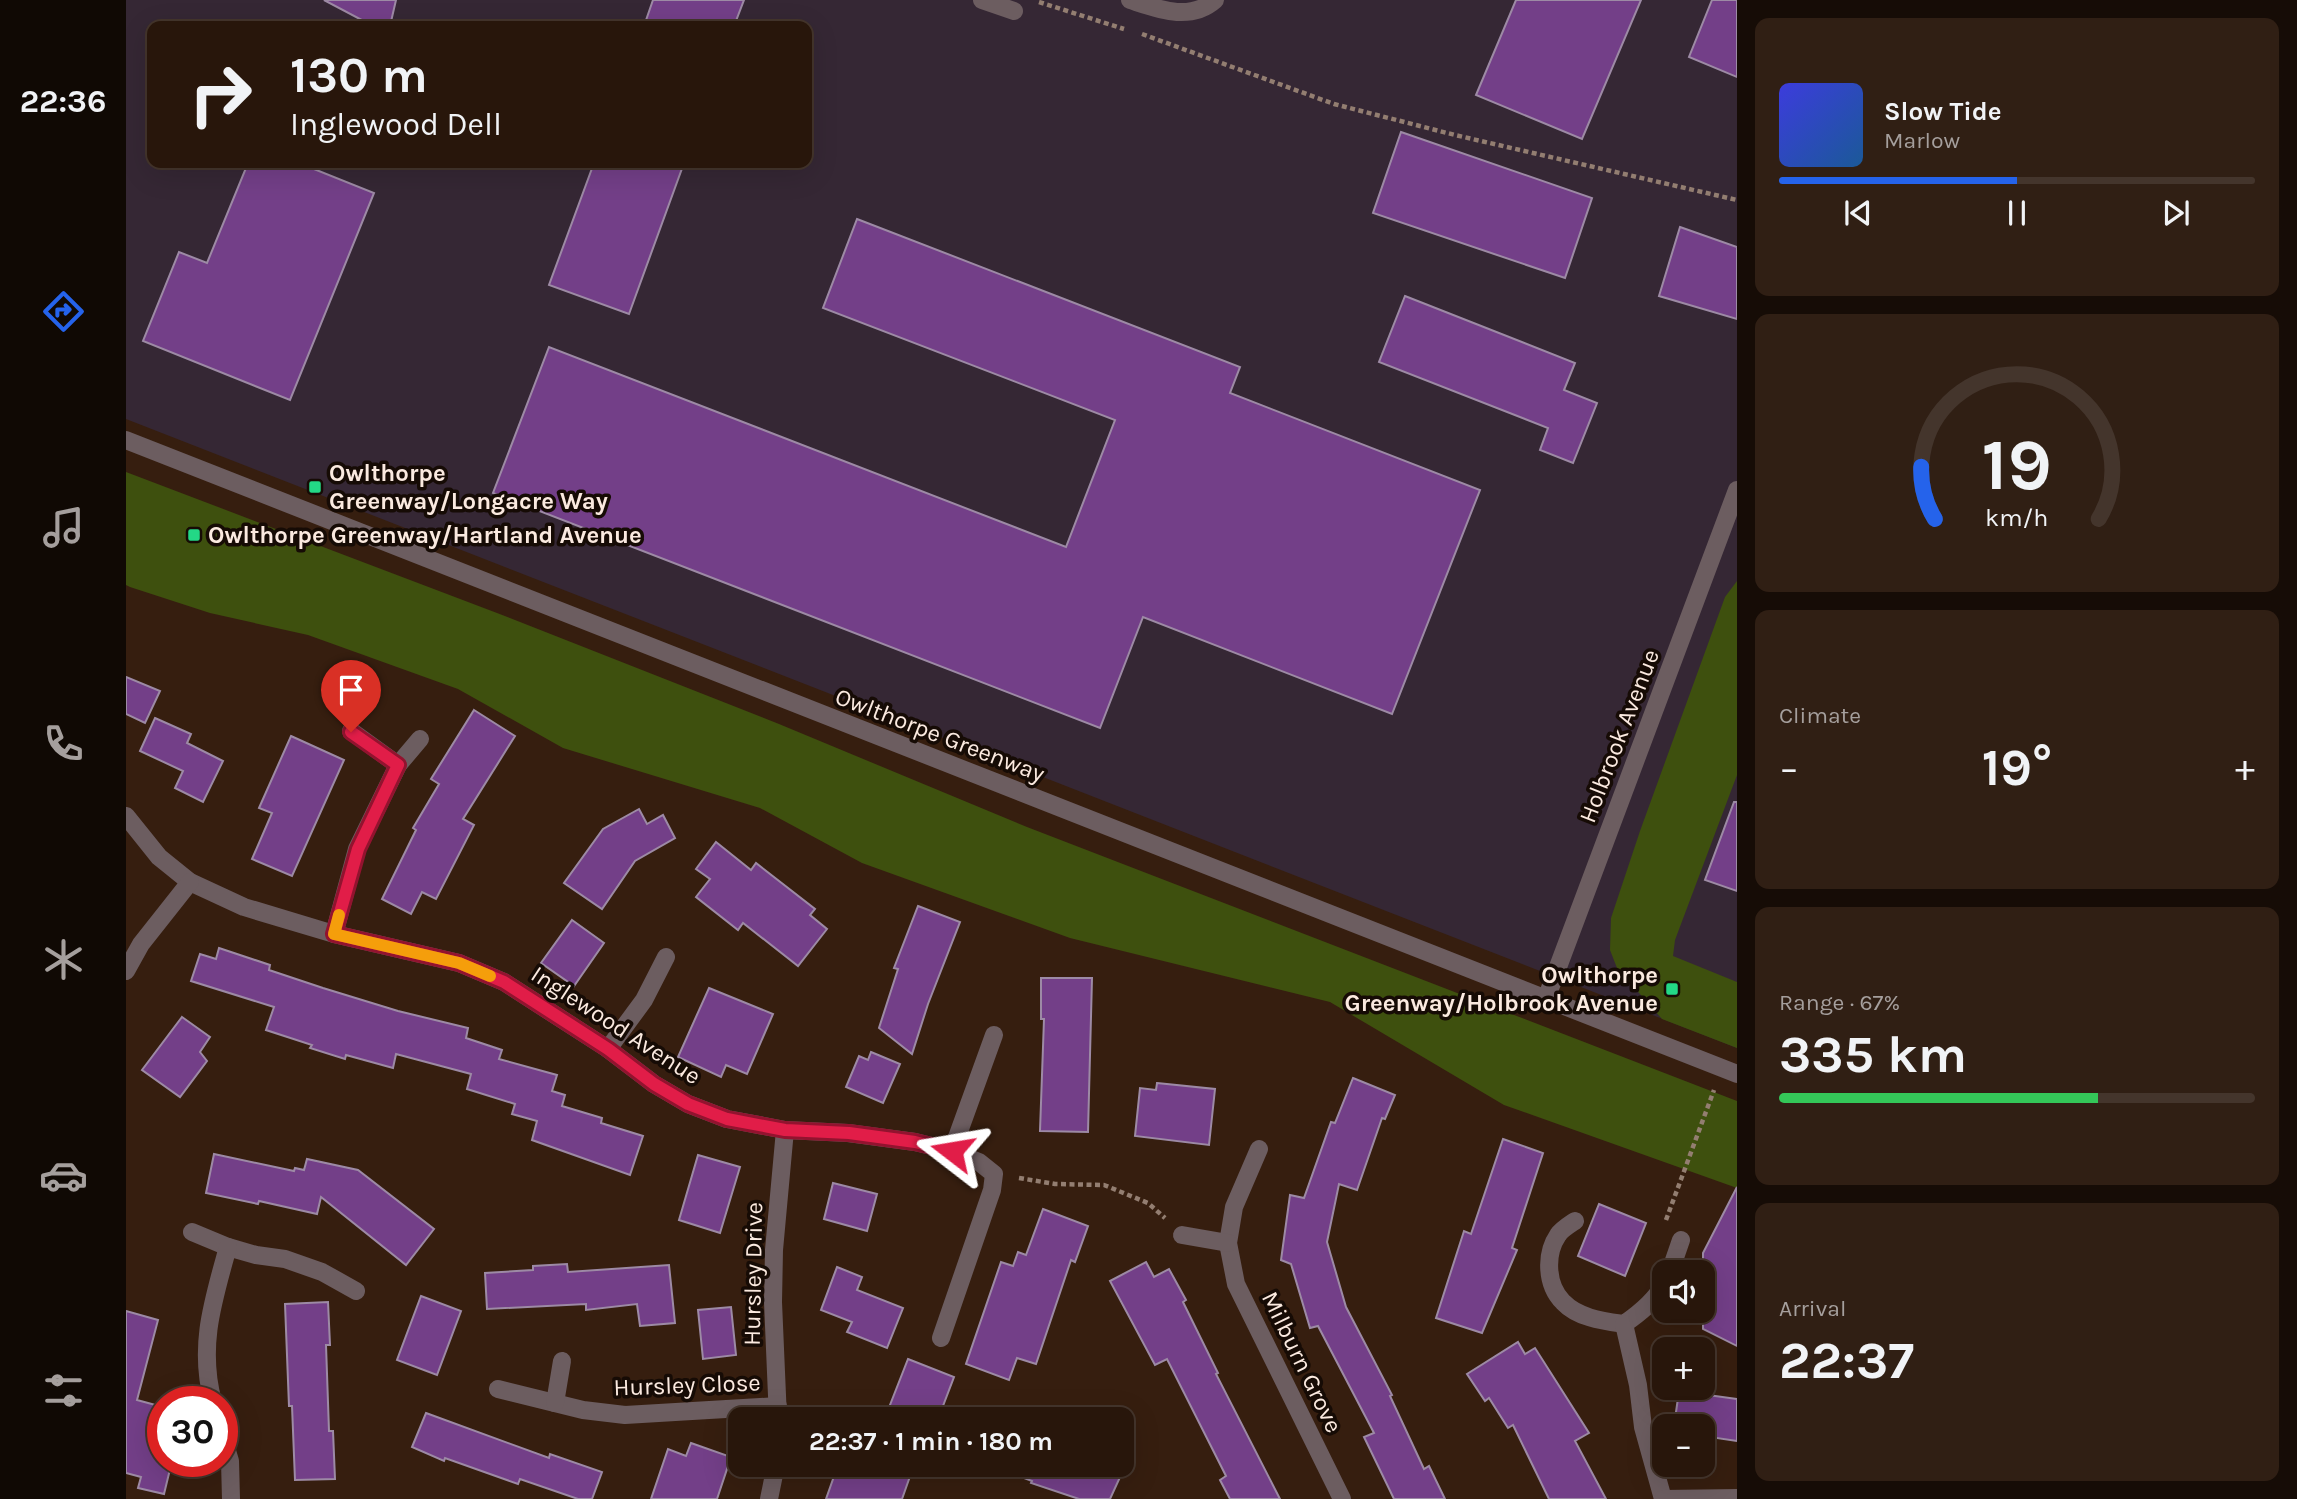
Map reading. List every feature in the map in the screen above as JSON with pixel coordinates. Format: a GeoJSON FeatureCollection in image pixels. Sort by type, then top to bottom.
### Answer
{"type":"FeatureCollection","features":[{"type":"Feature","properties":{"kind":"street"},"geometry":{"type":"LineString","coordinates":[[982,0],[1009,6]]}},
{"type":"Feature","properties":{"kind":"street"},"geometry":{"type":"LineString","coordinates":[[1130,0],[1156,8],[1193,13],[1215,0]]}},
{"type":"Feature","properties":{"kind":"street","name":"Owlthorpe Greenway"},"geometry":{"type":"LineString","coordinates":[[126,440],[1729,1071]]}},
{"type":"Feature","properties":{"kind":"street","name":"Holbrook Avenue"},"geometry":{"type":"LineString","coordinates":[[1546,999],[1732,518],[1737,490]]}},
{"type":"Feature","properties":{"kind":"street"},"geometry":{"type":"LineString","coordinates":[[351,732],[398,765]]}},
{"type":"Feature","properties":{"kind":"street"},"geometry":{"type":"LineString","coordinates":[[334,934],[358,849],[398,765],[420,739]]}},
{"type":"Feature","properties":{"kind":"street","name":"Inglewood Avenue"},"geometry":{"type":"LineString","coordinates":[[126,816],[159,857],[190,882],[244,907],[334,934],[411,951],[470,968],[504,982],[608,1049],[654,1084],[688,1104],[727,1119],[785,1130],[849,1133],[915,1142],[952,1151],[979,1162],[994,1174]]}},
{"type":"Feature","properties":{"kind":"street"},"geometry":{"type":"LineString","coordinates":[[126,971],[141,944],[190,882]]}},
{"type":"Feature","properties":{"kind":"street"},"geometry":{"type":"LineString","coordinates":[[608,1049],[643,1000],[666,957]]}},
{"type":"Feature","properties":{"kind":"street"},"geometry":{"type":"LineString","coordinates":[[952,1151],[994,1035]]}},
{"type":"Feature","properties":{"kind":"street","name":"Hursley Drive"},"geometry":{"type":"LineString","coordinates":[[778,1407],[774,1263],[785,1130]]}},
{"type":"Feature","properties":{"kind":"street","name":"Milburn Grove"},"geometry":{"type":"LineString","coordinates":[[1259,1149],[1234,1207],[1228,1243],[1236,1284],[1342,1499]]}},
{"type":"Feature","properties":{"kind":"street"},"geometry":{"type":"LineString","coordinates":[[941,1338],[992,1190],[994,1174]]}},
{"type":"Feature","properties":{"kind":"street"},"geometry":{"type":"LineString","coordinates":[[1575,1221],[1558,1234],[1549,1256],[1550,1278],[1562,1302],[1584,1316],[1624,1324],[1652,1301]]}},
{"type":"Feature","properties":{"kind":"street"},"geometry":{"type":"LineString","coordinates":[[192,1232],[228,1247],[285,1259],[322,1272],[356,1291]]}},
{"type":"Feature","properties":{"kind":"street"},"geometry":{"type":"LineString","coordinates":[[1182,1235],[1228,1243]]}},
{"type":"Feature","properties":{"kind":"street"},"geometry":{"type":"LineString","coordinates":[[1674,1260],[1681,1240]]}},
{"type":"Feature","properties":{"kind":"street"},"geometry":{"type":"LineString","coordinates":[[209,1386],[205,1341],[228,1247]]}},
{"type":"Feature","properties":{"kind":"street"},"geometry":{"type":"LineString","coordinates":[[1624,1324],[1638,1385],[1643,1427],[1663,1499],[1737,1498]]}},
{"type":"Feature","properties":{"kind":"street"},"geometry":{"type":"LineString","coordinates":[[555,1403],[562,1361]]}},
{"type":"Feature","properties":{"kind":"street","name":"Hursley Close"},"geometry":{"type":"LineString","coordinates":[[498,1389],[555,1403],[625,1415],[728,1413]]}},
{"type":"Feature","properties":{"kind":"street"},"geometry":{"type":"LineString","coordinates":[[230,1477],[231,1499]]}},
{"type":"Feature","properties":{"kind":"street"},"geometry":{"type":"LineString","coordinates":[[769,1499],[774,1477]]}},
{"type":"Feature","properties":{"kind":"path"},"geometry":{"type":"LineString","coordinates":[[1009,6],[1038,1],[1159,40],[1334,104],[1455,135],[1737,200]]}},
{"type":"Feature","properties":{"kind":"path"},"geometry":{"type":"LineString","coordinates":[[1662,1232],[1729,1071]]}},
{"type":"Feature","properties":{"kind":"path"},"geometry":{"type":"LineString","coordinates":[[994,1174],[1055,1184],[1104,1185],[1148,1203],[1182,1235]]}},
{"type":"Feature","properties":{"kind":"shaded area"},"geometry":{"type":"Polygon","coordinates":[[[126,0],[1737,0],[1737,1048],[126,419],[126,0]]]}},
{"type":"Feature","properties":{"kind":"green space"},"geometry":{"type":"Polygon","coordinates":[[[126,472],[497,613],[779,724],[1027,827],[1737,1101],[1737,1188],[1504,1105],[1330,1002],[1070,938],[862,863],[760,808],[563,748],[458,689],[308,635],[210,613],[130,587],[126,585],[126,472]]]}},
{"type":"Feature","properties":{"kind":"green space"},"geometry":{"type":"Polygon","coordinates":[[[1737,581],[1737,775],[1675,940],[1673,956],[1737,982],[1737,1048],[1662,1019],[1617,968],[1610,950],[1611,918],[1640,831],[1725,597],[1737,581]]]}},
{"type":"Feature","properties":{"kind":"building"},"geometry":{"type":"Polygon","coordinates":[[[324,0],[396,0],[391,21],[364,21],[324,0]]]}},
{"type":"Feature","properties":{"kind":"building"},"geometry":{"type":"Polygon","coordinates":[[[653,0],[744,0],[736,21],[646,21],[653,0]]]}},
{"type":"Feature","properties":{"kind":"building"},"geometry":{"type":"Polygon","coordinates":[[[1516,0],[1641,0],[1582,139],[1476,95],[1516,0]]]}},
{"type":"Feature","properties":{"kind":"building"},"geometry":{"type":"Polygon","coordinates":[[[1712,0],[1737,0],[1737,77],[1689,57],[1712,0]]]}},
{"type":"Feature","properties":{"kind":"building"},"geometry":{"type":"Polygon","coordinates":[[[1401,132],[1592,198],[1565,278],[1373,213],[1401,132]]]}},
{"type":"Feature","properties":{"kind":"building"},"geometry":{"type":"Polygon","coordinates":[[[246,168],[312,168],[374,193],[290,400],[143,341],[179,252],[207,263],[246,168]]]}},
{"type":"Feature","properties":{"kind":"building"},"geometry":{"type":"Polygon","coordinates":[[[592,168],[682,168],[629,314],[549,285],[592,168]]]}},
{"type":"Feature","properties":{"kind":"building"},"geometry":{"type":"Polygon","coordinates":[[[857,219],[1240,367],[1230,393],[1480,490],[1392,714],[1143,617],[1100,728],[493,493],[549,347],[1066,547],[1115,420],[823,308],[857,219]]]}},
{"type":"Feature","properties":{"kind":"building"},"geometry":{"type":"Polygon","coordinates":[[[1680,227],[1737,247],[1737,319],[1659,296],[1680,227]]]}},
{"type":"Feature","properties":{"kind":"building"},"geometry":{"type":"Polygon","coordinates":[[[1405,296],[1575,363],[1564,390],[1597,403],[1573,463],[1540,450],[1548,428],[1379,362],[1405,296]]]}},
{"type":"Feature","properties":{"kind":"building"},"geometry":{"type":"Polygon","coordinates":[[[126,677],[160,691],[145,723],[126,714],[126,677]]]}},
{"type":"Feature","properties":{"kind":"building"},"geometry":{"type":"Polygon","coordinates":[[[474,710],[515,736],[463,819],[474,825],[436,899],[422,892],[411,914],[382,899],[416,830],[413,828],[439,784],[431,779],[474,710]]]}},
{"type":"Feature","properties":{"kind":"building"},"geometry":{"type":"Polygon","coordinates":[[[155,718],[191,734],[187,743],[223,761],[203,802],[175,788],[183,771],[140,751],[155,718]]]}},
{"type":"Feature","properties":{"kind":"building"},"geometry":{"type":"Polygon","coordinates":[[[291,736],[344,760],[292,876],[252,859],[272,813],[259,808],[291,736]]]}},
{"type":"Feature","properties":{"kind":"building"},"geometry":{"type":"Polygon","coordinates":[[[1734,802],[1737,802],[1737,891],[1705,880],[1734,802]]]}},
{"type":"Feature","properties":{"kind":"building"},"geometry":{"type":"Polygon","coordinates":[[[639,809],[647,824],[663,815],[675,838],[635,861],[602,909],[564,883],[603,829],[639,809]]]}},
{"type":"Feature","properties":{"kind":"building"},"geometry":{"type":"Polygon","coordinates":[[[716,842],[751,870],[756,863],[815,909],[810,915],[827,929],[798,966],[743,923],[738,930],[696,897],[710,879],[696,869],[716,842]]]}},
{"type":"Feature","properties":{"kind":"building"},"geometry":{"type":"Polygon","coordinates":[[[918,906],[960,922],[912,1054],[879,1028],[898,969],[894,968],[918,906]]]}},
{"type":"Feature","properties":{"kind":"building"},"geometry":{"type":"Polygon","coordinates":[[[572,920],[604,943],[574,986],[541,963],[572,920]]]}},
{"type":"Feature","properties":{"kind":"building"},"geometry":{"type":"Polygon","coordinates":[[[219,948],[270,965],[269,970],[323,988],[398,1011],[468,1028],[466,1038],[502,1050],[499,1059],[557,1075],[552,1091],[565,1095],[562,1106],[602,1118],[601,1123],[643,1136],[630,1175],[532,1140],[537,1121],[512,1114],[515,1104],[467,1089],[471,1074],[396,1054],[393,1068],[346,1055],[345,1059],[266,1030],[274,1007],[191,981],[200,954],[216,959],[219,948]]]}},
{"type":"Feature","properties":{"kind":"building"},"geometry":{"type":"Polygon","coordinates":[[[1041,978],[1092,978],[1088,1132],[1040,1131],[1044,1019],[1041,1019],[1041,978]]]}},
{"type":"Feature","properties":{"kind":"building"},"geometry":{"type":"Polygon","coordinates":[[[709,988],[773,1014],[747,1074],[726,1065],[721,1077],[678,1057],[709,988]]]}},
{"type":"Feature","properties":{"kind":"building"},"geometry":{"type":"Polygon","coordinates":[[[182,1017],[210,1037],[200,1052],[207,1061],[180,1097],[142,1070],[182,1017]]]}},
{"type":"Feature","properties":{"kind":"building"},"geometry":{"type":"Polygon","coordinates":[[[871,1052],[900,1064],[883,1103],[846,1087],[859,1056],[868,1060],[871,1052]]]}},
{"type":"Feature","properties":{"kind":"building"},"geometry":{"type":"Polygon","coordinates":[[[1353,1078],[1395,1095],[1385,1119],[1382,1118],[1357,1190],[1339,1184],[1327,1242],[1346,1307],[1392,1395],[1390,1396],[1424,1469],[1429,1466],[1445,1499],[1394,1499],[1364,1437],[1374,1433],[1318,1326],[1310,1328],[1291,1264],[1281,1260],[1290,1195],[1304,1198],[1331,1122],[1335,1123],[1353,1078]]]}},
{"type":"Feature","properties":{"kind":"building"},"geometry":{"type":"Polygon","coordinates":[[[1157,1083],[1215,1089],[1209,1145],[1135,1136],[1140,1088],[1156,1090],[1157,1083]]]}},
{"type":"Feature","properties":{"kind":"building"},"geometry":{"type":"Polygon","coordinates":[[[1503,1139],[1543,1153],[1512,1248],[1517,1250],[1482,1333],[1436,1318],[1464,1231],[1471,1234],[1503,1139]]]}},
{"type":"Feature","properties":{"kind":"building"},"geometry":{"type":"Polygon","coordinates":[[[214,1154],[294,1171],[295,1168],[304,1170],[307,1159],[358,1170],[434,1229],[406,1265],[321,1197],[317,1214],[206,1193],[214,1154]]]}},
{"type":"Feature","properties":{"kind":"building"},"geometry":{"type":"Polygon","coordinates":[[[698,1155],[740,1167],[720,1233],[679,1220],[698,1155]]]}},
{"type":"Feature","properties":{"kind":"building"},"geometry":{"type":"Polygon","coordinates":[[[833,1183],[877,1194],[867,1231],[824,1219],[833,1183]]]}},
{"type":"Feature","properties":{"kind":"building"},"geometry":{"type":"Polygon","coordinates":[[[1737,1187],[1737,1346],[1703,1329],[1703,1323],[1715,1323],[1715,1260],[1703,1260],[1703,1253],[1737,1187]]]}},
{"type":"Feature","properties":{"kind":"building"},"geometry":{"type":"Polygon","coordinates":[[[1599,1204],[1646,1223],[1625,1276],[1578,1256],[1599,1204]]]}},
{"type":"Feature","properties":{"kind":"building"},"geometry":{"type":"Polygon","coordinates":[[[1043,1209],[1088,1226],[1075,1262],[1071,1260],[1036,1364],[1017,1358],[1009,1380],[966,1364],[1001,1262],[1013,1266],[1018,1252],[1026,1255],[1043,1209]]]}},
{"type":"Feature","properties":{"kind":"building"},"geometry":{"type":"Polygon","coordinates":[[[1146,1262],[1154,1277],[1169,1269],[1186,1300],[1183,1302],[1218,1373],[1216,1374],[1280,1499],[1230,1499],[1220,1480],[1226,1476],[1167,1359],[1155,1365],[1110,1281],[1146,1262]]]}},
{"type":"Feature","properties":{"kind":"building"},"geometry":{"type":"Polygon","coordinates":[[[567,1264],[568,1272],[669,1265],[675,1323],[640,1326],[637,1304],[586,1310],[586,1304],[487,1309],[485,1273],[533,1270],[533,1266],[567,1264]]]}},
{"type":"Feature","properties":{"kind":"building"},"geometry":{"type":"Polygon","coordinates":[[[837,1267],[862,1277],[857,1290],[903,1308],[887,1348],[847,1332],[852,1322],[821,1310],[837,1267]]]}},
{"type":"Feature","properties":{"kind":"building"},"geometry":{"type":"Polygon","coordinates":[[[421,1296],[461,1311],[437,1375],[397,1360],[421,1296]]]}},
{"type":"Feature","properties":{"kind":"building"},"geometry":{"type":"Polygon","coordinates":[[[328,1302],[330,1345],[326,1345],[329,1431],[333,1431],[335,1479],[295,1480],[285,1304],[328,1302]]]}},
{"type":"Feature","properties":{"kind":"building"},"geometry":{"type":"Polygon","coordinates":[[[731,1307],[736,1355],[703,1359],[698,1310],[731,1307]]]}},
{"type":"Feature","properties":{"kind":"building"},"geometry":{"type":"Polygon","coordinates":[[[126,1311],[158,1320],[137,1400],[147,1403],[147,1477],[168,1477],[164,1494],[138,1488],[141,1477],[126,1473],[126,1311]]]}},
{"type":"Feature","properties":{"kind":"building"},"geometry":{"type":"Polygon","coordinates":[[[1518,1342],[1525,1354],[1535,1348],[1589,1433],[1575,1441],[1606,1499],[1549,1499],[1513,1425],[1508,1428],[1489,1398],[1485,1401],[1467,1374],[1518,1342]]]}},
{"type":"Feature","properties":{"kind":"building"},"geometry":{"type":"Polygon","coordinates":[[[908,1359],[954,1377],[943,1407],[889,1407],[908,1359]]]}},
{"type":"Feature","properties":{"kind":"building"},"geometry":{"type":"Polygon","coordinates":[[[1715,1396],[1737,1399],[1737,1441],[1715,1438],[1715,1414],[1676,1414],[1678,1400],[1715,1400],[1715,1396]]]}},
{"type":"Feature","properties":{"kind":"building"},"geometry":{"type":"Polygon","coordinates":[[[426,1413],[549,1458],[550,1454],[602,1472],[592,1499],[578,1499],[520,1479],[518,1484],[445,1458],[444,1461],[412,1447],[426,1413]]]}},
{"type":"Feature","properties":{"kind":"building"},"geometry":{"type":"Polygon","coordinates":[[[691,1443],[728,1456],[728,1466],[717,1499],[651,1499],[668,1449],[686,1456],[691,1443]]]}},
{"type":"Feature","properties":{"kind":"building"},"geometry":{"type":"Polygon","coordinates":[[[834,1477],[910,1477],[902,1499],[826,1499],[834,1477]]]}},
{"type":"Feature","properties":{"kind":"building"},"geometry":{"type":"Polygon","coordinates":[[[1022,1477],[1120,1477],[1110,1499],[1079,1499],[1031,1483],[1032,1481],[1022,1477]]]}},
{"type":"Feature","properties":{"kind":"slow traffic"},"geometry":{"type":"LineString","coordinates":[[339,915],[334,934],[459,963],[490,976]]}},
{"type":"Feature","properties":{"kind":"place","name":"Owlthorpe Greenway/Longacre Way"},"geometry":{"type":"Point","coordinates":[315,487]}},
{"type":"Feature","properties":{"kind":"place","name":"Owlthorpe Greenway/Hartland Avenue"},"geometry":{"type":"Point","coordinates":[194,535]}},
{"type":"Feature","properties":{"kind":"place","name":"Owlthorpe Greenway/Holbrook Avenue"},"geometry":{"type":"Point","coordinates":[1672,989]}},
{"type":"Feature","properties":{"kind":"route"},"geometry":{"type":"LineString","coordinates":[[351,732],[398,765],[358,849],[334,934],[459,963],[504,982],[608,1049],[654,1084],[688,1104],[727,1119],[785,1130],[849,1133],[915,1142],[952,1151]]}}]}
